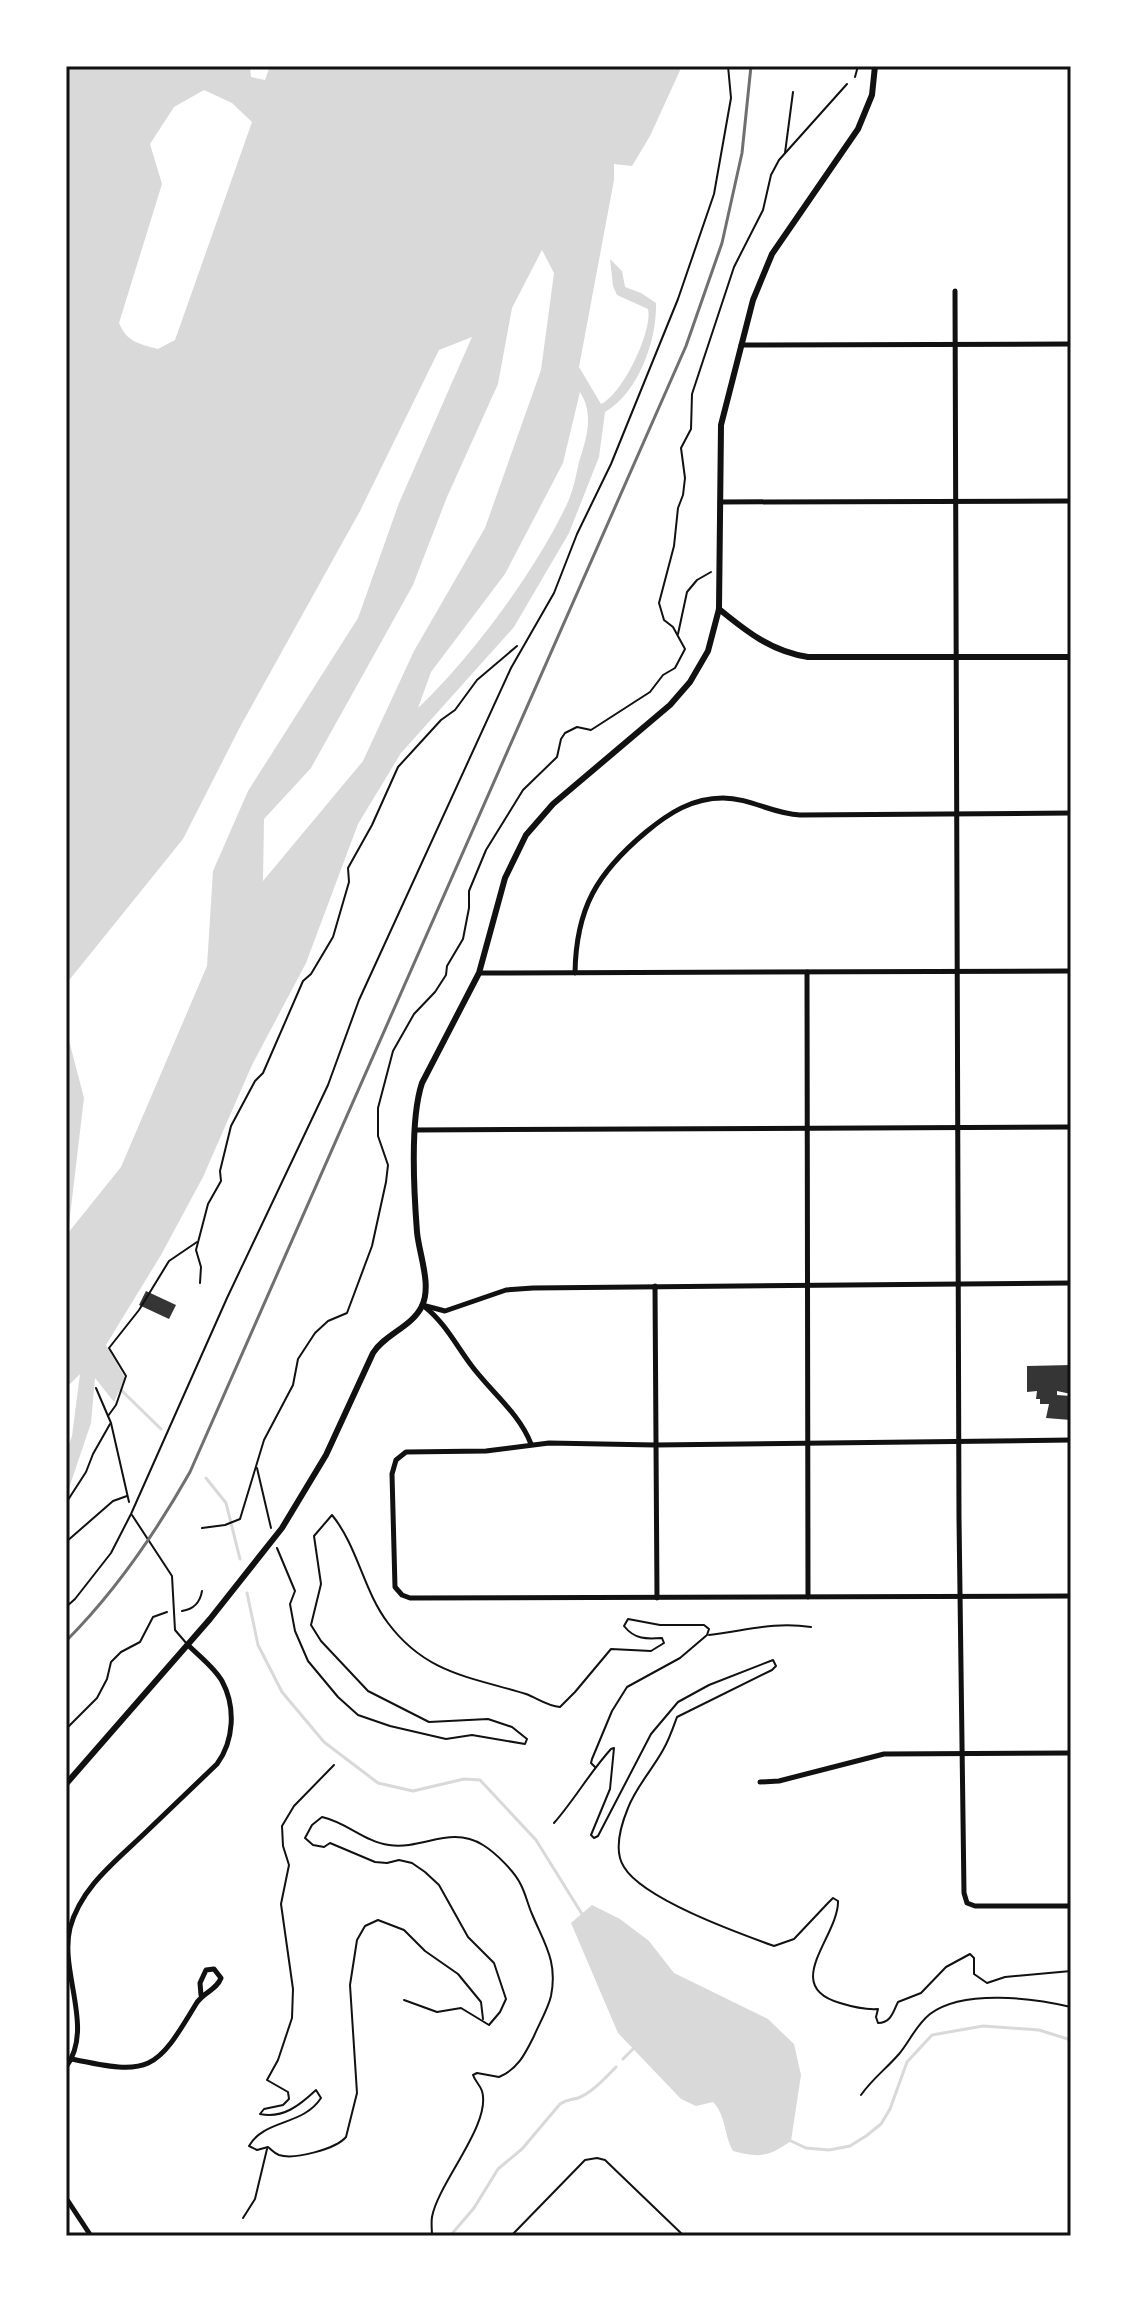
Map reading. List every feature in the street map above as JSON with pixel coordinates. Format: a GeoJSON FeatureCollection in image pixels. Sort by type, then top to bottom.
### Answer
{"type":"FeatureCollection","features":[{"type":"Feature","properties":{"kind":"street"},"geometry":{"type":"LineString","coordinates":[[66,1784],[265,1552],[326,1455],[376,1348],[410,1320],[422,1305],[425,1290],[417,1224],[415,1130],[422,1083],[479,973],[505,878],[526,835],[553,804],[682,692],[708,651],[719,609],[721,425],[741,345],[764,268],[858,129],[872,95],[875,66]]}},
{"type":"Feature","properties":{"kind":"street"},"geometry":{"type":"LineString","coordinates":[[955,291],[964,1893],[967,1903],[979,1906],[1071,1906]]}},
{"type":"Feature","properties":{"kind":"street"},"geometry":{"type":"LineString","coordinates":[[741,345],[1071,344]]}},
{"type":"Feature","properties":{"kind":"street"},"geometry":{"type":"LineString","coordinates":[[719,502],[1071,501]]}},
{"type":"Feature","properties":{"kind":"street"},"geometry":{"type":"LineString","coordinates":[[719,609],[763,642],[798,655],[827,658],[1071,657]]}},
{"type":"Feature","properties":{"kind":"street"},"geometry":{"type":"LineString","coordinates":[[575,973],[578,930],[598,882],[616,858],[669,814],[699,800],[744,800],[783,814],[800,815],[1071,813]]}},
{"type":"Feature","properties":{"kind":"street"},"geometry":{"type":"LineString","coordinates":[[479,973],[1071,971]]}},
{"type":"Feature","properties":{"kind":"street"},"geometry":{"type":"LineString","coordinates":[[807,972],[808,1597]]}},
{"type":"Feature","properties":{"kind":"street"},"geometry":{"type":"LineString","coordinates":[[415,1130],[1071,1127]]}},
{"type":"Feature","properties":{"kind":"street"},"geometry":{"type":"LineString","coordinates":[[422,1305],[445,1311],[517,1288],[1071,1283]]}},
{"type":"Feature","properties":{"kind":"street"},"geometry":{"type":"LineString","coordinates":[[655,1286],[657,1598]]}},
{"type":"Feature","properties":{"kind":"street"},"geometry":{"type":"LineString","coordinates":[[422,1305],[436,1316],[487,1386],[520,1420],[531,1444]]}},
{"type":"Feature","properties":{"kind":"street"},"geometry":{"type":"LineString","coordinates":[[1071,1440],[531,1444],[486,1451],[410,1452],[399,1457],[393,1469],[395,1587],[402,1595],[415,1599],[1071,1596]]}},
{"type":"Feature","properties":{"kind":"street"},"geometry":{"type":"LineString","coordinates":[[66,2067],[72,2059],[77,2023],[68,1932],[80,1904],[96,1880],[217,1764],[229,1743],[231,1726],[225,1690],[217,1674],[188,1645]]}},
{"type":"Feature","properties":{"kind":"street"},"geometry":{"type":"LineString","coordinates":[[760,1782],[779,1781],[884,1754],[1071,1753]]}},
{"type":"Feature","properties":{"kind":"street"},"geometry":{"type":"LineString","coordinates":[[72,2059],[129,2069],[155,2061],[169,2048],[201,1995],[201,1977],[206,1970],[214,1969],[221,1978],[219,1983],[213,1990],[201,1995]]}},
{"type":"Feature","properties":{"kind":"street"},"geometry":{"type":"LineString","coordinates":[[66,2198],[91,2236]]}},
{"type":"Feature","properties":{"kind":"lane"},"geometry":{"type":"LineString","coordinates":[[66,1607],[111,1553],[131,1514],[227,1298],[328,1085],[359,1000],[511,668],[554,593],[577,534],[611,464],[678,299],[714,194],[731,98],[728,66]]}},
{"type":"Feature","properties":{"kind":"lane"},"geometry":{"type":"LineString","coordinates":[[131,1514],[172,1576],[175,1630],[188,1645]]}},
{"type":"Feature","properties":{"kind":"path"},"geometry":{"type":"LineString","coordinates":[[855,77],[858,66]]}},
{"type":"Feature","properties":{"kind":"path"},"geometry":{"type":"LineString","coordinates":[[793,92],[785,154],[847,84]]}},
{"type":"Feature","properties":{"kind":"path"},"geometry":{"type":"LineString","coordinates":[[680,639],[678,631],[683,623],[683,604],[687,592],[697,580],[719,571]]}},
{"type":"Feature","properties":{"kind":"path"},"geometry":{"type":"LineString","coordinates":[[200,1283],[201,1267],[196,1250],[208,1204],[221,1181],[220,1171],[231,1126],[255,1081],[263,1073],[303,981],[311,974],[333,937],[349,882],[348,868],[372,825],[398,767],[441,720],[455,710],[477,680],[520,643],[525,643]]}},
{"type":"Feature","properties":{"kind":"path"},"geometry":{"type":"LineString","coordinates":[[108,1416],[125,1380],[122,1367],[109,1348],[139,1310],[169,1261],[198,1241]]}},
{"type":"Feature","properties":{"kind":"path"},"geometry":{"type":"LineString","coordinates":[[96,1388],[111,1423],[131,1514]]}},
{"type":"Feature","properties":{"kind":"path"},"geometry":{"type":"LineString","coordinates":[[66,1503],[111,1423]]}},
{"type":"Feature","properties":{"kind":"path"},"geometry":{"type":"LineString","coordinates":[[257,1467],[272,1530]]}},
{"type":"Feature","properties":{"kind":"path"},"geometry":{"type":"LineString","coordinates":[[66,1542],[113,1501],[128,1496]]}},
{"type":"Feature","properties":{"kind":"path"},"geometry":{"type":"LineString","coordinates":[[277,1548],[295,1591],[290,1604],[295,1631],[308,1661],[338,1697],[358,1715],[446,1739],[472,1735],[525,1744],[527,1739],[512,1727],[488,1719],[429,1722],[368,1691],[321,1641],[311,1625],[321,1584],[314,1536],[332,1515],[352,1544],[387,1622],[433,1665],[472,1681],[560,1707],[611,1649],[651,1651],[664,1643],[662,1638],[642,1639],[628,1631],[624,1626],[628,1619],[660,1625],[704,1625],[709,1629],[707,1635]]}},
{"type":"Feature","properties":{"kind":"path"},"geometry":{"type":"LineString","coordinates":[[202,1528],[240,1519]]}},
{"type":"Feature","properties":{"kind":"path"},"geometry":{"type":"LineString","coordinates":[[66,1729],[97,1698],[107,1679],[111,1662],[121,1652],[140,1642],[153,1617],[160,1613],[190,1609],[198,1604],[202,1591]]}},
{"type":"Feature","properties":{"kind":"path"},"geometry":{"type":"LineString","coordinates":[[595,1767],[592,1759],[612,1711],[627,1687],[680,1658],[707,1635],[790,1623],[811,1627]]}},
{"type":"Feature","properties":{"kind":"path"},"geometry":{"type":"LineString","coordinates":[[554,1823],[574,1800],[595,1767],[614,1748],[610,1789],[591,1835],[594,1838],[620,1797],[651,1734],[678,1702],[709,1685],[773,1660],[776,1666],[772,1670],[677,1717],[664,1749],[629,1804],[618,1834],[622,1866],[643,1887],[662,1898],[718,1926],[774,1946],[794,1939],[833,1898],[838,1901],[833,1925],[816,1958],[812,1973],[815,1986],[830,2000],[869,2010],[878,2009],[878,2023],[884,2023],[893,2016],[898,2002],[921,1993],[946,1967],[970,1954],[974,1958],[974,1974],[987,1983],[1005,1977],[1071,1971]]}},
{"type":"Feature","properties":{"kind":"path"},"geometry":{"type":"LineString","coordinates":[[334,1765],[294,1806],[282,1826],[283,1846],[289,1865],[281,1904],[293,1989],[292,2018],[278,2060],[267,2080],[288,2092],[289,2099],[283,2105],[264,2109],[260,2114],[271,2116],[284,2113],[300,2105],[316,2090],[321,2098],[305,2116],[275,2126],[249,2146],[257,2150],[268,2147],[280,2155],[320,2152],[341,2142],[349,2129],[357,2093],[350,1985],[357,1940],[365,1926],[378,1920],[404,1930],[425,1951],[458,1974],[481,2002],[483,2020]]}},
{"type":"Feature","properties":{"kind":"path"},"geometry":{"type":"LineString","coordinates":[[404,2000],[437,2012],[461,2008],[489,2025],[506,1999],[494,1963],[468,1937],[439,1885],[412,1863],[399,1860],[375,1862],[330,1843],[324,1847],[313,1845],[305,1838],[312,1825],[322,1817],[337,1820],[363,1836],[387,1845],[412,1847],[428,1839],[465,1835],[485,1846],[520,1881],[551,1959],[551,1996],[518,2064],[499,2077],[473,2075],[482,2089],[483,2100],[477,2127],[438,2202],[432,2217],[432,2236]]}},
{"type":"Feature","properties":{"kind":"path"},"geometry":{"type":"LineString","coordinates":[[861,2095],[903,2050],[917,2026],[932,2012],[954,2003],[979,1999],[1009,1999],[1071,2007]]}},
{"type":"Feature","properties":{"kind":"path"},"geometry":{"type":"LineString","coordinates":[[243,2218],[255,2199],[268,2147]]}},
{"type":"Feature","properties":{"kind":"path"},"geometry":{"type":"LineString","coordinates":[[511,2236],[585,2160],[597,2158],[605,2160],[630,2182],[684,2236]]}},
{"type":"Feature","properties":{"kind":"path"},"geometry":{"type":"LineString","coordinates":[[946,2236],[959,2236]]}},
{"type":"Feature","properties":{"kind":"shaded area"},"geometry":{"type":"Polygon","coordinates":[[[66,66],[250,66],[251,77],[265,80],[270,66],[682,66],[650,136],[632,166],[614,164],[614,180],[579,367],[601,404],[626,376],[646,332],[648,309],[617,295],[610,259],[622,271],[625,287],[656,303],[653,333],[644,364],[627,392],[605,412],[599,457],[569,533],[514,627],[401,753],[358,824],[306,963],[252,1065],[203,1177],[161,1255],[106,1345],[125,1378],[114,1402],[95,1378],[91,1423],[66,1497],[66,1452],[72,1436],[80,1374],[66,1388],[66,1029],[84,1098],[68,1233],[121,1167],[207,966],[213,871],[248,791],[358,618],[399,503],[472,337],[439,350],[360,511],[240,727],[183,839],[66,984],[66,66]],[[204,90],[174,107],[150,144],[162,184],[119,323],[139,344],[158,349],[175,340],[252,122],[232,103],[204,90]],[[542,250],[512,308],[498,384],[447,497],[413,585],[311,768],[264,819],[263,881],[363,761],[414,651],[485,528],[541,370],[554,273],[542,250]],[[580,392],[563,463],[505,574],[431,672],[418,708],[501,612],[554,530],[571,494],[587,435],[587,409],[580,392]]]}},
{"type":"Feature","properties":{"kind":"shaded area"},"geometry":{"type":"Polygon","coordinates":[[[592,1905],[620,1919],[649,1941],[674,1973],[768,2019],[794,2044],[801,2075],[791,2141],[764,2155],[733,2151],[713,2102],[696,2106],[681,2099],[618,2033],[571,1923],[592,1905]]]}},
{"type":"Feature","properties":{"kind":"building"},"geometry":{"type":"Polygon","coordinates":[[[146,1291],[176,1305],[169,1319],[139,1305],[146,1291]]]}},
{"type":"Feature","properties":{"kind":"building"},"geometry":{"type":"Polygon","coordinates":[[[1071,1365],[1071,1394],[1057,1391],[1057,1395],[1071,1396],[1071,1420],[1046,1418],[1049,1404],[1040,1404],[1040,1399],[1036,1399],[1037,1391],[1027,1392],[1027,1366],[1071,1365]]]}},
{"type":"Feature","properties":{"kind":"waterway"},"geometry":{"type":"LineString","coordinates":[[119,1388],[161,1429]]}},
{"type":"Feature","properties":{"kind":"waterway"},"geometry":{"type":"LineString","coordinates":[[206,1478],[226,1503],[240,1559]]}},
{"type":"Feature","properties":{"kind":"waterway"},"geometry":{"type":"LineString","coordinates":[[247,1593],[258,1645],[282,1692],[324,1742],[378,1783],[413,1791],[464,1779],[480,1780],[536,1840],[582,1914]]}},
{"type":"Feature","properties":{"kind":"waterway"},"geometry":{"type":"LineString","coordinates":[[791,2141],[806,2148],[829,2150],[850,2146],[866,2136],[881,2124],[890,2109],[907,2062],[932,2035],[983,2026],[1039,2030],[1071,2040]]}},
{"type":"Feature","properties":{"kind":"waterway"},"geometry":{"type":"LineString","coordinates":[[623,2059],[634,2048]]}},
{"type":"Feature","properties":{"kind":"waterway"},"geometry":{"type":"LineString","coordinates":[[450,2236],[474,2208],[498,2169],[522,2149],[560,2104],[588,2092],[616,2067]]}},
{"type":"Feature","properties":{"kind":"railway"},"geometry":{"type":"LineString","coordinates":[[66,1641],[134,1561],[190,1472],[686,346],[722,243],[742,153],[751,66]]}}]}
